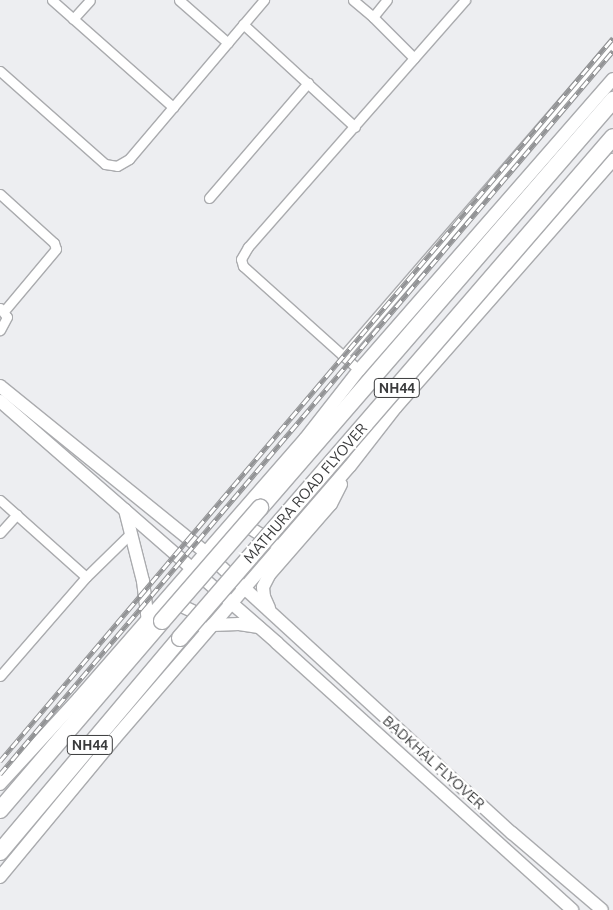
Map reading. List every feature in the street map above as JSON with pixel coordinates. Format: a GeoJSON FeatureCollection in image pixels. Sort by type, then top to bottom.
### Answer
{"type":"FeatureCollection","features":[{"type":"Feature","properties":{"kind":"highway","name":"MATHURA ROAD FLYOVER"},"geometry":{"type":"LineString","coordinates":[[0,810],[613,100]]}},
{"type":"Feature","properties":{"kind":"highway","name":"MATHURA ROAD FLYOVER"},"geometry":{"type":"LineString","coordinates":[[0,852],[180,638],[613,137]]}},
{"type":"Feature","properties":{"kind":"main road"},"geometry":{"type":"LineString","coordinates":[[0,784],[148,619],[304,439],[360,370],[613,79]]}},
{"type":"Feature","properties":{"kind":"main road"},"geometry":{"type":"LineString","coordinates":[[0,877],[208,630],[350,466],[396,406],[613,160]]}},
{"type":"Feature","properties":{"kind":"main road","name":"BADKHAL FLYOVER"},"geometry":{"type":"LineString","coordinates":[[0,386],[206,552],[512,833],[602,910]]}},
{"type":"Feature","properties":{"kind":"main road","name":"BADKHAL FLYOVER"},"geometry":{"type":"LineString","coordinates":[[0,401],[190,569],[277,643],[572,910]]}},
{"type":"Feature","properties":{"kind":"main road"},"geometry":{"type":"LineString","coordinates":[[270,610],[264,597],[263,587],[269,575],[331,504],[350,466]]}},
{"type":"Feature","properties":{"kind":"main road"},"geometry":{"type":"LineString","coordinates":[[244,508],[245,519],[250,528],[262,537],[273,542],[287,539]]}},
{"type":"Feature","properties":{"kind":"main road"},"geometry":{"type":"LineString","coordinates":[[125,510],[144,581],[148,619]]}},
{"type":"Feature","properties":{"kind":"main road"},"geometry":{"type":"LineString","coordinates":[[164,600],[182,604],[192,611],[208,630]]}},
{"type":"Feature","properties":{"kind":"main road"},"geometry":{"type":"LineString","coordinates":[[208,630],[239,624],[259,628]]}},
{"type":"Feature","properties":{"kind":"street"},"geometry":{"type":"LineString","coordinates":[[52,0],[174,107]]}},
{"type":"Feature","properties":{"kind":"street"},"geometry":{"type":"LineString","coordinates":[[73,19],[90,0]]}},
{"type":"Feature","properties":{"kind":"street"},"geometry":{"type":"LineString","coordinates":[[179,0],[228,43]]}},
{"type":"Feature","properties":{"kind":"street"},"geometry":{"type":"LineString","coordinates":[[0,71],[105,164],[117,166],[129,159],[264,0]]}},
{"type":"Feature","properties":{"kind":"street"},"geometry":{"type":"LineString","coordinates":[[353,0],[414,58]]}},
{"type":"Feature","properties":{"kind":"street"},"geometry":{"type":"LineString","coordinates":[[373,17],[387,0]]}},
{"type":"Feature","properties":{"kind":"street"},"geometry":{"type":"LineString","coordinates":[[360,370],[242,266],[240,259],[248,247],[465,0]]}},
{"type":"Feature","properties":{"kind":"street"},"geometry":{"type":"LineString","coordinates":[[243,24],[355,127]]}},
{"type":"Feature","properties":{"kind":"street"},"geometry":{"type":"LineString","coordinates":[[343,356],[613,43]]}},
{"type":"Feature","properties":{"kind":"street"},"geometry":{"type":"LineString","coordinates":[[209,198],[308,84]]}},
{"type":"Feature","properties":{"kind":"street"},"geometry":{"type":"LineString","coordinates":[[0,194],[54,244],[56,249],[2,310],[7,317],[0,330]]}},
{"type":"Feature","properties":{"kind":"street"},"geometry":{"type":"LineString","coordinates":[[0,500],[86,577]]}},
{"type":"Feature","properties":{"kind":"street"},"geometry":{"type":"LineString","coordinates":[[0,532],[17,514]]}},
{"type":"Feature","properties":{"kind":"street"},"geometry":{"type":"LineString","coordinates":[[0,676],[86,577],[131,533]]}},
{"type":"Feature","properties":{"kind":"railway"},"geometry":{"type":"LineString","coordinates":[[0,761],[613,38]]}},
{"type":"Feature","properties":{"kind":"railway"},"geometry":{"type":"LineString","coordinates":[[0,774],[613,51]]}}]}
